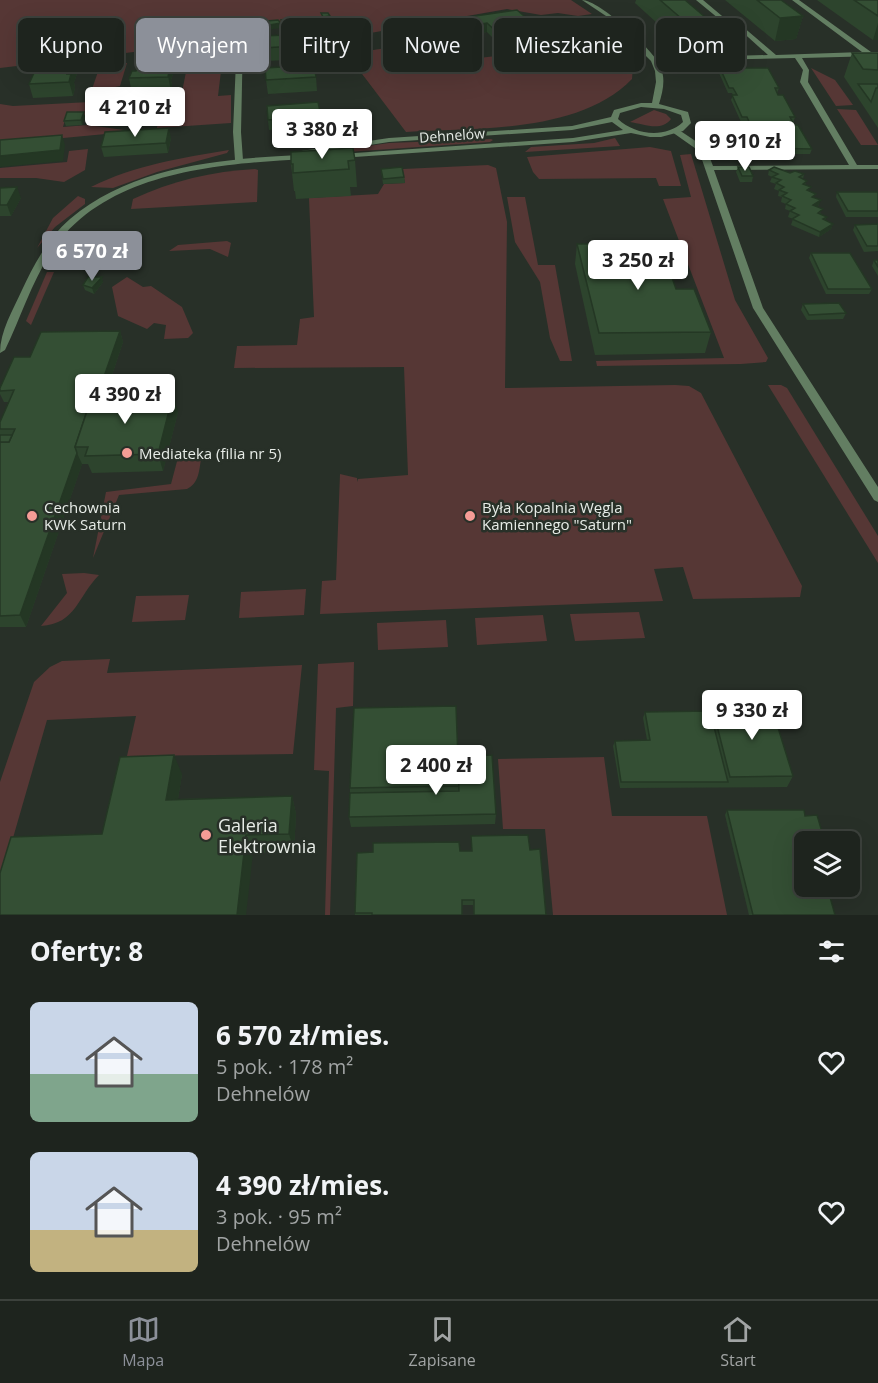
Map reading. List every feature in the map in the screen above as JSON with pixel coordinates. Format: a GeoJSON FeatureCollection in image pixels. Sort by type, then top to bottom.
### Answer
{"type":"FeatureCollection","features":[{"type":"Feature","properties":{"kind":"street"},"geometry":{"type":"LineString","coordinates":[[585,0],[608,15],[654,60],[659,69],[660,80],[655,105],[685,114],[687,123],[683,129],[676,132]]}},
{"type":"Feature","properties":{"kind":"street"},"geometry":{"type":"LineString","coordinates":[[699,0],[726,22],[740,27],[775,57]]}},
{"type":"Feature","properties":{"kind":"street"},"geometry":{"type":"LineString","coordinates":[[795,0],[869,54]]}},
{"type":"Feature","properties":{"kind":"street"},"geometry":{"type":"LineString","coordinates":[[654,60],[878,54]]}},
{"type":"Feature","properties":{"kind":"street"},"geometry":{"type":"LineString","coordinates":[[797,56],[806,70],[804,82],[854,167]]}},
{"type":"Feature","properties":{"kind":"street"},"geometry":{"type":"LineString","coordinates":[[239,72],[237,132],[239,160]]}},
{"type":"Feature","properties":{"kind":"street","name":"Dehnelów"},"geometry":{"type":"LineString","coordinates":[[276,157],[389,140],[542,131],[614,119],[618,112],[624,109],[655,105]]}},
{"type":"Feature","properties":{"kind":"street"},"geometry":{"type":"LineString","coordinates":[[614,119],[629,131]]}},
{"type":"Feature","properties":{"kind":"street","name":"Dehnelów"},"geometry":{"type":"LineString","coordinates":[[0,350],[44,257],[60,235],[80,216],[119,193],[160,177],[208,164],[239,160],[573,140],[629,131],[648,134],[676,132]]}},
{"type":"Feature","properties":{"kind":"street"},"geometry":{"type":"LineString","coordinates":[[676,132],[704,150],[759,308],[878,497]]}},
{"type":"Feature","properties":{"kind":"street"},"geometry":{"type":"LineString","coordinates":[[710,168],[878,166]]}},
{"type":"Feature","properties":{"kind":"shaded area"},"geometry":{"type":"Polygon","coordinates":[[[0,0],[571,0],[592,14],[541,15],[507,9],[456,18],[383,18],[383,31],[371,33],[371,18],[281,18],[281,22],[269,24],[269,18],[136,18],[136,52],[124,53],[124,18],[18,18],[18,66],[0,68],[0,0]]]}},
{"type":"Feature","properties":{"kind":"shaded area"},"geometry":{"type":"Polygon","coordinates":[[[383,49],[383,72],[482,72],[482,58],[494,56],[494,72],[633,72],[632,79],[610,97],[584,110],[556,119],[495,128],[406,132],[361,72],[371,72],[371,50],[383,49]]]}},
{"type":"Feature","properties":{"kind":"shaded area"},"geometry":{"type":"Polygon","coordinates":[[[124,63],[127,63],[120,86],[91,92],[98,72],[124,72],[124,63]]]}},
{"type":"Feature","properties":{"kind":"shaded area"},"geometry":{"type":"Polygon","coordinates":[[[811,68],[835,80],[853,105],[836,106],[811,68]]]}},
{"type":"Feature","properties":{"kind":"shaded area"},"geometry":{"type":"Polygon","coordinates":[[[186,72],[221,72],[218,96],[231,95],[231,123],[157,128],[158,121],[170,120],[173,111],[101,114],[106,101],[181,97],[186,72]]]}},
{"type":"Feature","properties":{"kind":"shaded area"},"geometry":{"type":"Polygon","coordinates":[[[90,102],[86,115],[66,116],[63,127],[88,125],[124,130],[116,133],[0,144],[0,104],[13,106],[90,102]]]}},
{"type":"Feature","properties":{"kind":"shaded area"},"geometry":{"type":"Polygon","coordinates":[[[837,109],[856,110],[878,145],[861,145],[837,109]]]}},
{"type":"Feature","properties":{"kind":"shaded area"},"geometry":{"type":"Polygon","coordinates":[[[654,110],[666,114],[671,119],[657,126],[630,122],[654,110]]]}},
{"type":"Feature","properties":{"kind":"shaded area"},"geometry":{"type":"Polygon","coordinates":[[[615,138],[620,146],[525,152],[531,147],[594,143],[615,138]]]}},
{"type":"Feature","properties":{"kind":"shaded area"},"geometry":{"type":"Polygon","coordinates":[[[493,140],[490,142],[304,155],[389,143],[493,140]]]}},
{"type":"Feature","properties":{"kind":"shaded area"},"geometry":{"type":"Polygon","coordinates":[[[650,147],[671,151],[681,186],[659,186],[656,178],[539,179],[533,172],[527,157],[650,147]]]}},
{"type":"Feature","properties":{"kind":"shaded area"},"geometry":{"type":"Polygon","coordinates":[[[88,149],[85,170],[64,182],[36,178],[0,178],[0,168],[67,162],[69,151],[88,149]]]}},
{"type":"Feature","properties":{"kind":"shaded area"},"geometry":{"type":"Polygon","coordinates":[[[229,150],[227,153],[157,172],[113,188],[91,187],[141,168],[176,159],[229,150]]]}},
{"type":"Feature","properties":{"kind":"shaded area"},"geometry":{"type":"Polygon","coordinates":[[[691,154],[735,300],[768,358],[766,362],[741,364],[597,366],[596,361],[724,358],[663,199],[691,197],[680,155],[691,154]]]}},
{"type":"Feature","properties":{"kind":"shaded area"},"geometry":{"type":"Polygon","coordinates":[[[488,165],[496,168],[507,222],[505,388],[675,385],[689,386],[701,393],[802,586],[800,597],[693,599],[683,567],[654,569],[663,601],[320,614],[322,581],[336,580],[340,474],[357,478],[357,482],[358,479],[408,475],[404,367],[234,368],[237,346],[297,345],[300,319],[314,317],[309,198],[378,194],[384,184],[405,183],[403,172],[382,170],[488,165]]]}},
{"type":"Feature","properties":{"kind":"shaded area"},"geometry":{"type":"Polygon","coordinates":[[[258,170],[257,202],[131,209],[133,199],[177,182],[224,172],[258,170]]]}},
{"type":"Feature","properties":{"kind":"shaded area"},"geometry":{"type":"Polygon","coordinates":[[[78,196],[85,199],[85,204],[55,227],[37,248],[53,218],[78,196]]]}},
{"type":"Feature","properties":{"kind":"shaded area"},"geometry":{"type":"Polygon","coordinates":[[[507,197],[525,197],[538,265],[555,265],[572,361],[560,361],[550,338],[540,282],[515,242],[507,197]]]}},
{"type":"Feature","properties":{"kind":"shaded area"},"geometry":{"type":"Polygon","coordinates":[[[227,241],[231,243],[228,257],[210,249],[169,251],[178,245],[227,241]]]}},
{"type":"Feature","properties":{"kind":"shaded area"},"geometry":{"type":"Polygon","coordinates":[[[47,272],[54,272],[31,325],[26,321],[47,272]]]}},
{"type":"Feature","properties":{"kind":"shaded area"},"geometry":{"type":"Polygon","coordinates":[[[127,277],[143,287],[151,286],[182,307],[193,333],[188,338],[164,339],[166,325],[154,323],[147,329],[118,316],[112,287],[127,277]]]}},
{"type":"Feature","properties":{"kind":"shaded area"},"geometry":{"type":"Polygon","coordinates":[[[768,385],[781,385],[787,388],[878,536],[878,563],[768,385]]]}},
{"type":"Feature","properties":{"kind":"shaded area"},"geometry":{"type":"Polygon","coordinates":[[[203,449],[199,456],[201,459],[198,476],[187,489],[119,495],[93,558],[106,492],[171,484],[180,450],[203,449]]]}},
{"type":"Feature","properties":{"kind":"shaded area"},"geometry":{"type":"Polygon","coordinates":[[[62,574],[99,575],[69,615],[53,624],[41,626],[67,593],[62,574]]]}},
{"type":"Feature","properties":{"kind":"shaded area"},"geometry":{"type":"Polygon","coordinates":[[[306,589],[304,615],[239,618],[241,592],[306,589]]]}},
{"type":"Feature","properties":{"kind":"shaded area"},"geometry":{"type":"Polygon","coordinates":[[[189,595],[185,620],[132,622],[136,596],[189,595]]]}},
{"type":"Feature","properties":{"kind":"shaded area"},"geometry":{"type":"Polygon","coordinates":[[[639,612],[645,638],[575,641],[570,614],[639,612]]]}},
{"type":"Feature","properties":{"kind":"shaded area"},"geometry":{"type":"Polygon","coordinates":[[[543,615],[547,641],[477,645],[475,618],[543,615]]]}},
{"type":"Feature","properties":{"kind":"shaded area"},"geometry":{"type":"Polygon","coordinates":[[[446,620],[448,647],[378,650],[377,623],[446,620]]]}},
{"type":"Feature","properties":{"kind":"shaded area"},"geometry":{"type":"Polygon","coordinates":[[[110,659],[107,673],[302,665],[293,754],[127,756],[136,716],[47,720],[0,883],[0,782],[34,682],[50,667],[62,661],[110,659]]]}},
{"type":"Feature","properties":{"kind":"shaded area"},"geometry":{"type":"Polygon","coordinates":[[[354,662],[353,706],[336,708],[330,915],[325,915],[329,771],[314,770],[318,664],[354,662]]]}},
{"type":"Feature","properties":{"kind":"shaded area"},"geometry":{"type":"Polygon","coordinates":[[[604,757],[612,816],[707,816],[727,915],[553,915],[545,829],[503,829],[498,759],[604,757]]]}},
{"type":"Feature","properties":{"kind":"building"},"geometry":{"type":"Polygon","coordinates":[[[660,0],[685,0],[705,17],[681,18],[660,0]]]}},
{"type":"Feature","properties":{"kind":"building"},"geometry":{"type":"Polygon","coordinates":[[[757,0],[781,0],[803,16],[780,18],[757,0]]]}},
{"type":"Feature","properties":{"kind":"building"},"geometry":{"type":"Polygon","coordinates":[[[854,0],[878,0],[878,16],[854,0]]]}},
{"type":"Feature","properties":{"kind":"building"},"geometry":{"type":"Polygon","coordinates":[[[517,10],[526,18],[494,18],[494,30],[487,23],[482,24],[482,18],[475,16],[517,10]]]}},
{"type":"Feature","properties":{"kind":"building"},"geometry":{"type":"Polygon","coordinates":[[[321,13],[328,13],[330,16],[323,17],[321,13]]]}},
{"type":"Feature","properties":{"kind":"building"},"geometry":{"type":"Polygon","coordinates":[[[278,20],[281,23],[269,25],[269,21],[278,20]]]}},
{"type":"Feature","properties":{"kind":"building"},"geometry":{"type":"Polygon","coordinates":[[[281,35],[281,47],[269,48],[269,36],[281,35]]]}},
{"type":"Feature","properties":{"kind":"building"},"geometry":{"type":"Polygon","coordinates":[[[852,53],[878,53],[878,70],[863,69],[852,53]]]}},
{"type":"Feature","properties":{"kind":"building"},"geometry":{"type":"Polygon","coordinates":[[[281,67],[281,72],[315,72],[316,77],[266,80],[265,72],[269,72],[269,68],[281,67]]]}},
{"type":"Feature","properties":{"kind":"building"},"geometry":{"type":"Polygon","coordinates":[[[745,68],[768,68],[779,88],[775,88],[778,95],[783,95],[795,117],[790,117],[794,125],[798,125],[812,149],[758,148],[747,124],[750,124],[747,117],[742,117],[732,95],[737,95],[733,88],[729,88],[722,72],[745,72],[745,68]]]}},
{"type":"Feature","properties":{"kind":"building"},"geometry":{"type":"Polygon","coordinates":[[[132,71],[169,72],[168,77],[129,78],[132,71]]]}},
{"type":"Feature","properties":{"kind":"building"},"geometry":{"type":"Polygon","coordinates":[[[34,72],[68,72],[67,74],[71,74],[69,82],[29,84],[34,72]]]}},
{"type":"Feature","properties":{"kind":"building"},"geometry":{"type":"Polygon","coordinates":[[[858,84],[878,84],[871,102],[858,84]]]}},
{"type":"Feature","properties":{"kind":"building"},"geometry":{"type":"Polygon","coordinates":[[[318,102],[321,116],[268,120],[267,106],[318,102]]]}},
{"type":"Feature","properties":{"kind":"building"},"geometry":{"type":"Polygon","coordinates":[[[168,106],[166,114],[152,115],[152,119],[128,120],[129,116],[107,117],[109,109],[168,106]]]}},
{"type":"Feature","properties":{"kind":"building"},"geometry":{"type":"Polygon","coordinates":[[[67,112],[84,112],[81,120],[64,121],[67,112]]]}},
{"type":"Feature","properties":{"kind":"building"},"geometry":{"type":"Polygon","coordinates":[[[169,128],[166,143],[101,147],[105,132],[169,128]]]}},
{"type":"Feature","properties":{"kind":"building"},"geometry":{"type":"Polygon","coordinates":[[[62,135],[60,150],[0,156],[0,140],[62,135]]]}},
{"type":"Feature","properties":{"kind":"building"},"geometry":{"type":"Polygon","coordinates":[[[353,148],[355,160],[348,161],[349,169],[293,173],[291,152],[353,148]]]}},
{"type":"Feature","properties":{"kind":"building"},"geometry":{"type":"Polygon","coordinates":[[[402,167],[404,177],[383,179],[381,169],[402,167]]]}},
{"type":"Feature","properties":{"kind":"building"},"geometry":{"type":"Polygon","coordinates":[[[738,167],[749,167],[753,176],[742,176],[738,167]]]}},
{"type":"Feature","properties":{"kind":"building"},"geometry":{"type":"Polygon","coordinates":[[[774,167],[790,173],[795,171],[804,174],[799,177],[807,181],[803,184],[811,187],[807,190],[816,194],[812,197],[821,200],[813,205],[823,209],[818,213],[827,217],[823,219],[833,224],[820,232],[792,219],[799,215],[790,211],[795,208],[786,204],[791,200],[782,196],[787,193],[779,190],[784,187],[776,183],[781,180],[772,177],[778,174],[769,170],[774,167]]]}},
{"type":"Feature","properties":{"kind":"building"},"geometry":{"type":"Polygon","coordinates":[[[17,187],[7,205],[0,205],[0,188],[17,187]]]}},
{"type":"Feature","properties":{"kind":"building"},"geometry":{"type":"Polygon","coordinates":[[[837,192],[878,192],[878,211],[848,211],[837,192]]]}},
{"type":"Feature","properties":{"kind":"building"},"geometry":{"type":"Polygon","coordinates":[[[878,224],[878,246],[867,246],[855,225],[878,224]]]}},
{"type":"Feature","properties":{"kind":"building"},"geometry":{"type":"Polygon","coordinates":[[[660,243],[676,289],[694,289],[711,332],[599,333],[577,244],[660,243]]]}},
{"type":"Feature","properties":{"kind":"building"},"geometry":{"type":"Polygon","coordinates":[[[811,253],[850,253],[872,289],[828,289],[811,253]]]}},
{"type":"Feature","properties":{"kind":"building"},"geometry":{"type":"Polygon","coordinates":[[[88,277],[102,277],[92,288],[83,285],[88,277]]]}},
{"type":"Feature","properties":{"kind":"building"},"geometry":{"type":"Polygon","coordinates":[[[839,303],[846,313],[809,315],[803,304],[839,303]]]}},
{"type":"Feature","properties":{"kind":"building","name":"Cechownia KWK Saturn"},"geometry":{"type":"Polygon","coordinates":[[[120,331],[94,405],[89,405],[75,447],[77,453],[20,615],[0,616],[0,442],[9,442],[15,429],[0,429],[0,422],[14,390],[0,391],[0,388],[14,357],[30,357],[41,332],[120,331]]]}},
{"type":"Feature","properties":{"kind":"building","name":"Mediateka (filia nr 5)"},"geometry":{"type":"Polygon","coordinates":[[[106,395],[173,395],[158,454],[85,456],[88,447],[75,447],[89,405],[103,405],[106,395]]]}},
{"type":"Feature","properties":{"kind":"building"},"geometry":{"type":"Polygon","coordinates":[[[0,435],[12,435],[9,442],[0,442],[0,435]]]}},
{"type":"Feature","properties":{"kind":"building"},"geometry":{"type":"Polygon","coordinates":[[[771,705],[793,776],[730,777],[712,706],[771,705]]]}},
{"type":"Feature","properties":{"kind":"building"},"geometry":{"type":"Polygon","coordinates":[[[456,706],[459,786],[350,788],[354,708],[456,706]]]}},
{"type":"Feature","properties":{"kind":"building"},"geometry":{"type":"Polygon","coordinates":[[[710,711],[728,782],[621,782],[615,741],[650,740],[645,712],[710,711]]]}},
{"type":"Feature","properties":{"kind":"building","name":"Galeria Elektrownia"},"geometry":{"type":"Polygon","coordinates":[[[174,755],[166,800],[292,796],[289,834],[246,835],[237,915],[0,915],[0,873],[11,837],[102,834],[120,757],[174,755]]]}},
{"type":"Feature","properties":{"kind":"building"},"geometry":{"type":"Polygon","coordinates":[[[492,755],[496,814],[349,817],[350,793],[459,791],[458,756],[492,755]]]}},
{"type":"Feature","properties":{"kind":"building"},"geometry":{"type":"Polygon","coordinates":[[[727,810],[804,810],[805,816],[817,815],[822,831],[794,831],[794,897],[830,897],[835,915],[753,915],[727,810]]]}},
{"type":"Feature","properties":{"kind":"building"},"geometry":{"type":"Polygon","coordinates":[[[528,835],[530,850],[540,849],[546,915],[474,915],[474,900],[462,900],[462,915],[355,913],[357,853],[373,852],[373,843],[459,842],[460,851],[472,851],[471,836],[528,835]]]}},
{"type":"Feature","properties":{"kind":"place","name":"Mediateka (filia nr 5)"},"geometry":{"type":"Point","coordinates":[127,453]}},
{"type":"Feature","properties":{"kind":"place","name":"Cechownia KWK Saturn"},"geometry":{"type":"Point","coordinates":[32,516]}},
{"type":"Feature","properties":{"kind":"place","name":"Była Kopalnia Węgla Kamiennego \"Saturn\""},"geometry":{"type":"Point","coordinates":[470,516]}},
{"type":"Feature","properties":{"kind":"place","name":"Galeria Elektrownia"},"geometry":{"type":"Point","coordinates":[206,835]}}]}
